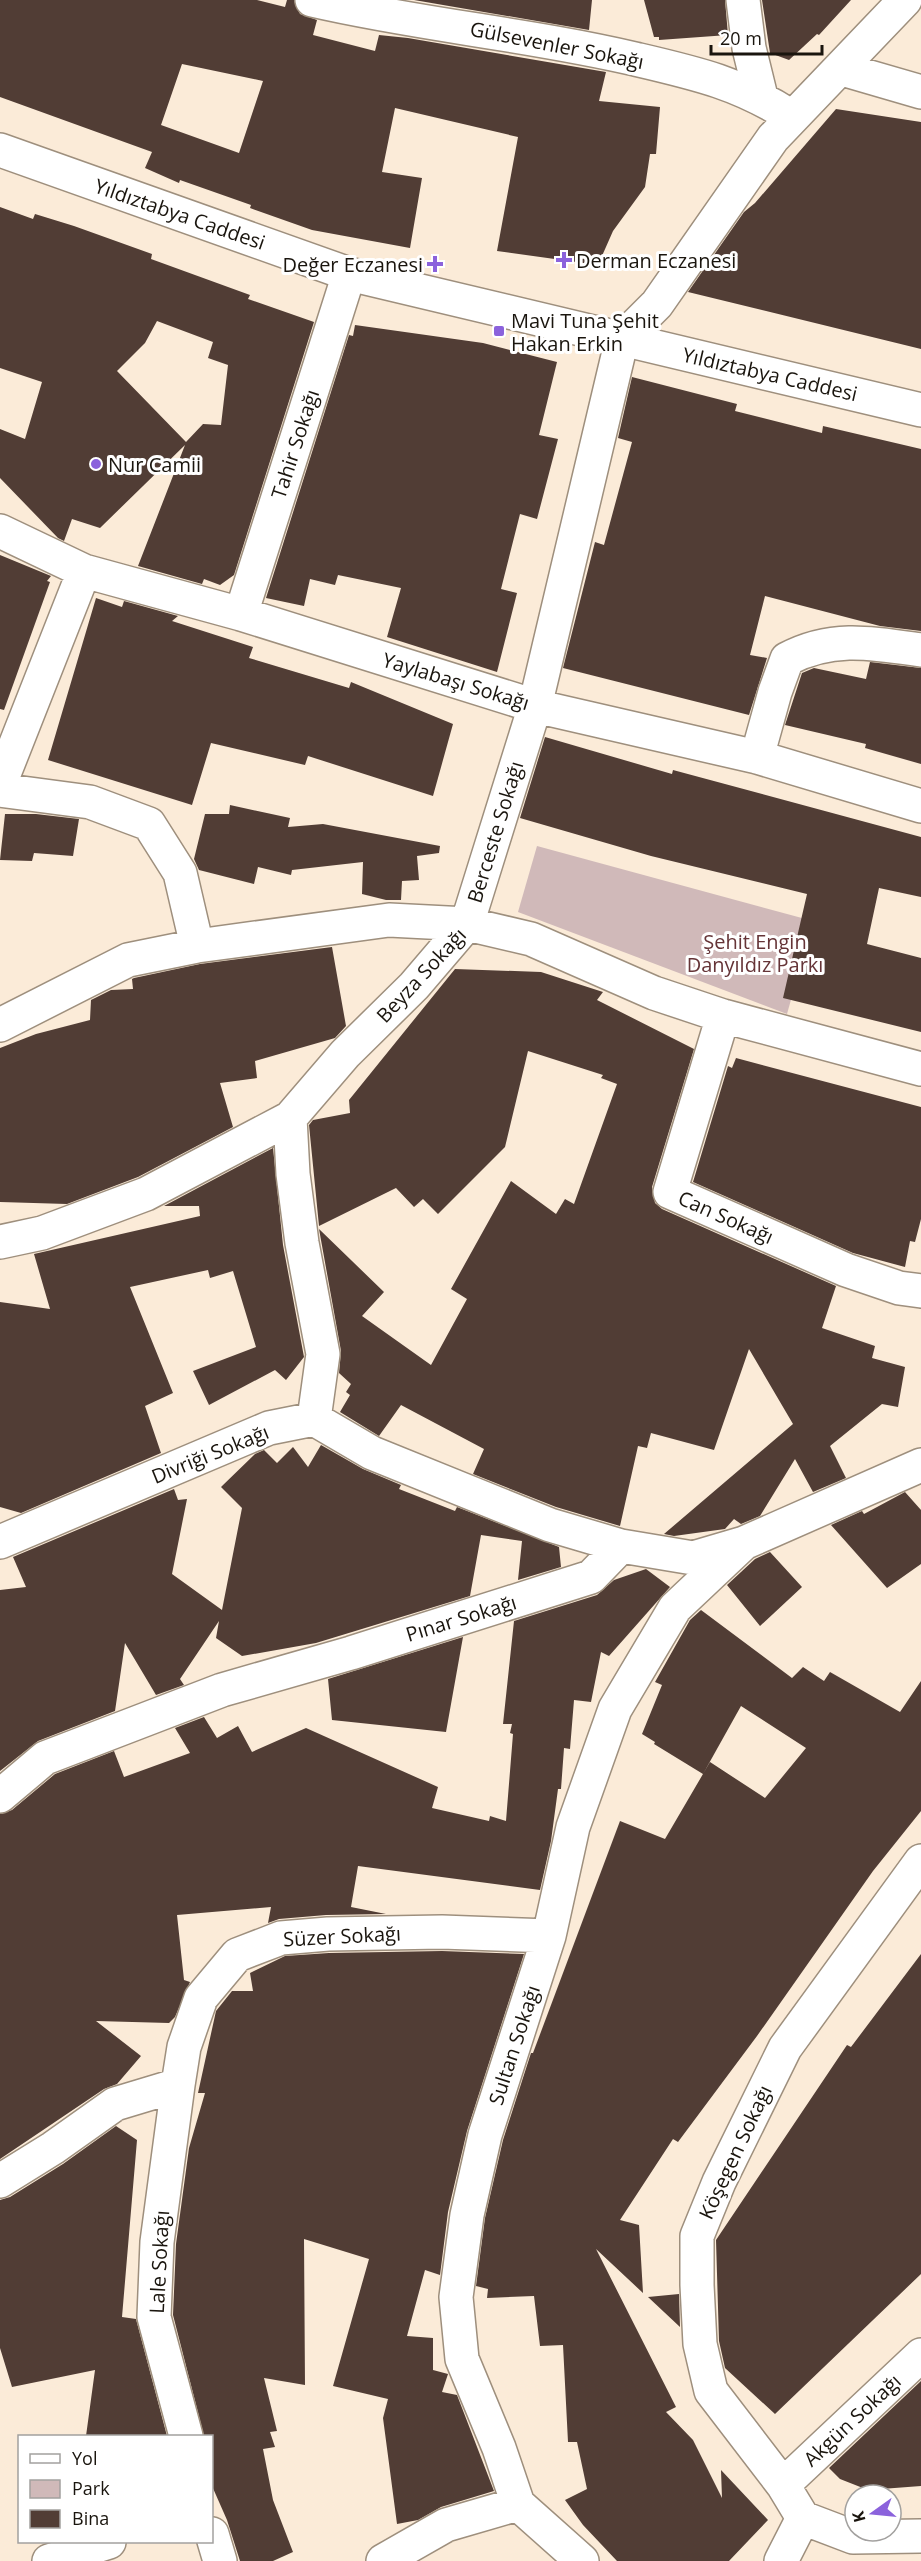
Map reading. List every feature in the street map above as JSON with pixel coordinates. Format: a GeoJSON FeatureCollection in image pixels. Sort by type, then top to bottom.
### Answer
{"type":"FeatureCollection","features":[{"type":"Feature","properties":{"kind":"street","name":"Gülsevenler Sokağı"},"geometry":{"type":"LineString","coordinates":[[312,0],[354,10],[580,46],[711,77],[761,97],[792,117]]}},
{"type":"Feature","properties":{"kind":"street"},"geometry":{"type":"LineString","coordinates":[[743,0],[749,48],[761,97]]}},
{"type":"Feature","properties":{"kind":"street"},"geometry":{"type":"LineString","coordinates":[[622,339],[657,304],[773,138],[842,69],[905,0]]}},
{"type":"Feature","properties":{"kind":"street"},"geometry":{"type":"LineString","coordinates":[[842,69],[921,92]]}},
{"type":"Feature","properties":{"kind":"street","name":"Yıldıztabya Caddesi"},"geometry":{"type":"LineString","coordinates":[[0,150],[349,274],[921,410]]}},
{"type":"Feature","properties":{"kind":"street","name":"Tahir Sokağı"},"geometry":{"type":"LineString","coordinates":[[241,614],[349,274]]}},
{"type":"Feature","properties":{"kind":"street","name":"Berceste Sokağı"},"geometry":{"type":"LineString","coordinates":[[0,1025],[128,960],[197,945],[389,920],[467,924],[535,705],[622,339]]}},
{"type":"Feature","properties":{"kind":"street","name":"Yaylabaşı Sokağı"},"geometry":{"type":"LineString","coordinates":[[0,531],[84,571],[241,614],[535,705],[757,757],[921,806]]}},
{"type":"Feature","properties":{"kind":"street"},"geometry":{"type":"LineString","coordinates":[[0,784],[7,749],[84,571]]}},
{"type":"Feature","properties":{"kind":"street"},"geometry":{"type":"LineString","coordinates":[[757,757],[775,692],[787,659],[809,647],[865,642],[921,650]]}},
{"type":"Feature","properties":{"kind":"street"},"geometry":{"type":"LineString","coordinates":[[0,790],[90,802],[149,824],[180,873],[197,945]]}},
{"type":"Feature","properties":{"kind":"street","name":"Beyza Sokağı"},"geometry":{"type":"LineString","coordinates":[[0,1242],[42,1233],[146,1194],[290,1118],[345,1054],[414,986],[467,924],[531,939],[654,993],[723,1016],[921,1069]]}},
{"type":"Feature","properties":{"kind":"street","name":"Can Sokağı"},"geometry":{"type":"LineString","coordinates":[[723,1016],[670,1192],[846,1270],[899,1288],[921,1291]]}},
{"type":"Feature","properties":{"kind":"street"},"geometry":{"type":"LineString","coordinates":[[290,1118],[293,1174],[302,1243],[323,1354],[314,1419],[372,1453],[550,1525],[621,1546],[693,1558],[744,1543],[921,1465]]}},
{"type":"Feature","properties":{"kind":"street","name":"Divriği Sokağı"},"geometry":{"type":"LineString","coordinates":[[0,1542],[269,1428],[314,1419]]}},
{"type":"Feature","properties":{"kind":"street","name":"Sultan Sokağı"},"geometry":{"type":"LineString","coordinates":[[582,2561],[518,2504],[499,2448],[462,2359],[456,2297],[467,2215],[485,2135],[549,1936],[573,1827],[615,1709],[675,1608],[744,1543]]}},
{"type":"Feature","properties":{"kind":"street","name":"Pınar Sokağı"},"geometry":{"type":"LineString","coordinates":[[0,1796],[45,1758],[222,1690],[440,1626],[591,1577],[621,1546]]}},
{"type":"Feature","properties":{"kind":"street","name":"Köşegen Sokağı"},"geometry":{"type":"LineString","coordinates":[[803,2518],[783,2485],[711,2391],[700,2344],[697,2236],[719,2182],[785,2048],[921,1861]]}},
{"type":"Feature","properties":{"kind":"street","name":"Süzer Sokağı"},"geometry":{"type":"LineString","coordinates":[[178,2085],[184,2047],[201,1998],[237,1955],[281,1938],[328,1934],[442,1932],[549,1936]]}},
{"type":"Feature","properties":{"kind":"street"},"geometry":{"type":"LineString","coordinates":[[0,2181],[53,2148],[115,2104],[178,2085]]}},
{"type":"Feature","properties":{"kind":"street","name":"Lale Sokağı"},"geometry":{"type":"LineString","coordinates":[[178,2085],[156,2242],[154,2317],[186,2435]]}},
{"type":"Feature","properties":{"kind":"street","name":"Akgün Sokağı"},"geometry":{"type":"LineString","coordinates":[[783,2485],[921,2355]]}},
{"type":"Feature","properties":{"kind":"street"},"geometry":{"type":"LineString","coordinates":[[383,2561],[446,2525],[518,2504]]}},
{"type":"Feature","properties":{"kind":"street"},"geometry":{"type":"LineString","coordinates":[[781,2561],[803,2518],[853,2537],[921,2536]]}},
{"type":"Feature","properties":{"kind":"street"},"geometry":{"type":"LineString","coordinates":[[213,2537],[220,2561]]}},
{"type":"Feature","properties":{"kind":"street"},"geometry":{"type":"LineString","coordinates":[[49,2561],[104,2543]]}},
{"type":"Feature","properties":{"kind":"green space","name":"Şehit Engin Danyıldız Parkı"},"geometry":{"type":"Polygon","coordinates":[[[537,846],[813,921],[787,1014],[518,912],[537,846]]]}},
{"type":"Feature","properties":{"kind":"building"},"geometry":{"type":"Polygon","coordinates":[[[0,0],[257,0],[285,7],[287,0],[294,0],[300,14],[317,20],[313,35],[375,51],[379,35],[408,38],[606,72],[599,101],[660,107],[656,154],[650,154],[645,187],[613,231],[598,265],[497,251],[518,137],[395,108],[382,172],[422,178],[410,248],[312,230],[250,208],[251,205],[180,180],[179,183],[145,168],[152,152],[0,97],[0,0]],[[182,64],[161,125],[239,153],[263,81],[182,64]]]}},
{"type":"Feature","properties":{"kind":"building"},"geometry":{"type":"Polygon","coordinates":[[[414,0],[592,0],[589,30],[414,0]]]}},
{"type":"Feature","properties":{"kind":"building"},"geometry":{"type":"Polygon","coordinates":[[[644,0],[725,0],[728,35],[659,40],[659,37],[654,37],[644,0]]]}},
{"type":"Feature","properties":{"kind":"building"},"geometry":{"type":"Polygon","coordinates":[[[762,0],[851,0],[819,35],[817,34],[789,60],[770,53],[762,0]]]}},
{"type":"Feature","properties":{"kind":"building"},"geometry":{"type":"Polygon","coordinates":[[[836,109],[921,122],[921,349],[688,292],[744,212],[755,203],[836,109]]]}},
{"type":"Feature","properties":{"kind":"building"},"geometry":{"type":"Polygon","coordinates":[[[0,207],[33,219],[35,214],[74,226],[152,254],[151,259],[250,295],[248,299],[314,322],[234,575],[220,585],[204,579],[202,584],[138,566],[185,445],[100,528],[72,519],[64,541],[58,538],[0,478],[0,429],[25,439],[42,382],[0,368],[0,207]],[[157,321],[145,343],[117,371],[186,442],[203,424],[221,425],[228,365],[208,358],[213,342],[157,321]]]}},
{"type":"Feature","properties":{"kind":"building"},"geometry":{"type":"Polygon","coordinates":[[[355,325],[483,343],[557,362],[539,435],[558,439],[537,519],[520,514],[501,589],[517,593],[497,672],[387,637],[401,588],[338,575],[335,585],[310,579],[304,606],[266,598],[349,335],[353,336],[355,325]]]}},
{"type":"Feature","properties":{"kind":"building"},"geometry":{"type":"Polygon","coordinates":[[[632,377],[737,404],[735,411],[822,433],[823,426],[921,449],[921,631],[880,626],[765,596],[750,655],[767,658],[749,715],[563,668],[595,542],[604,545],[632,442],[618,438],[632,377]]]}},
{"type":"Feature","properties":{"kind":"building"},"geometry":{"type":"Polygon","coordinates":[[[0,555],[51,576],[47,581],[50,582],[4,710],[0,709],[0,555]]]}},
{"type":"Feature","properties":{"kind":"building"},"geometry":{"type":"Polygon","coordinates":[[[96,598],[122,607],[124,601],[178,616],[172,621],[253,647],[249,658],[349,688],[351,682],[453,724],[433,796],[308,756],[305,765],[211,743],[192,805],[48,760],[96,598]]]}},
{"type":"Feature","properties":{"kind":"building"},"geometry":{"type":"Polygon","coordinates":[[[870,662],[921,668],[921,764],[865,748],[866,744],[785,725],[802,673],[814,668],[866,679],[870,662]]]}},
{"type":"Feature","properties":{"kind":"building"},"geometry":{"type":"Polygon","coordinates":[[[545,737],[672,774],[673,770],[921,837],[921,897],[879,888],[867,944],[921,958],[921,1032],[783,998],[807,894],[651,856],[520,818],[545,737]]]}},
{"type":"Feature","properties":{"kind":"building"},"geometry":{"type":"Polygon","coordinates":[[[230,805],[290,818],[288,827],[323,824],[440,846],[439,853],[417,856],[419,880],[402,881],[401,900],[386,900],[362,894],[363,862],[292,870],[291,875],[258,867],[254,884],[199,870],[194,859],[205,814],[229,814],[230,805]]]}},
{"type":"Feature","properties":{"kind":"building"},"geometry":{"type":"Polygon","coordinates":[[[5,814],[36,814],[79,819],[73,856],[34,853],[32,861],[0,860],[5,814]]]}},
{"type":"Feature","properties":{"kind":"building"},"geometry":{"type":"Polygon","coordinates":[[[332,947],[346,1026],[335,1038],[255,1061],[257,1078],[220,1083],[233,1127],[138,1177],[67,1204],[0,1202],[0,1048],[36,1034],[90,1020],[91,1000],[111,990],[133,989],[132,979],[134,978],[200,964],[332,947]]]}},
{"type":"Feature","properties":{"kind":"building"},"geometry":{"type":"Polygon","coordinates":[[[455,969],[541,972],[603,992],[597,1000],[694,1049],[652,1187],[655,1203],[662,1209],[836,1286],[822,1328],[875,1346],[872,1358],[905,1367],[898,1407],[882,1404],[830,1446],[846,1478],[813,1492],[795,1459],[760,1516],[741,1524],[734,1519],[725,1529],[674,1536],[664,1534],[793,1424],[749,1349],[714,1450],[651,1433],[647,1448],[638,1446],[620,1526],[556,1507],[473,1474],[484,1449],[401,1405],[379,1436],[340,1412],[350,1395],[346,1392],[351,1384],[339,1373],[341,1351],[319,1229],[384,1292],[362,1316],[431,1365],[467,1299],[451,1289],[511,1181],[556,1214],[565,1199],[574,1204],[617,1084],[601,1078],[603,1075],[528,1051],[505,1147],[438,1214],[423,1199],[414,1207],[396,1188],[319,1226],[309,1125],[313,1120],[350,1113],[349,1100],[455,969]]]}},
{"type":"Feature","properties":{"kind":"building"},"geometry":{"type":"Polygon","coordinates":[[[736,1058],[921,1107],[921,1219],[915,1242],[910,1241],[905,1267],[853,1253],[693,1182],[728,1066],[732,1068],[736,1058]]]}},
{"type":"Feature","properties":{"kind":"building"},"geometry":{"type":"Polygon","coordinates":[[[273,1148],[283,1245],[304,1357],[286,1380],[275,1370],[209,1405],[193,1371],[256,1347],[233,1271],[210,1278],[208,1270],[130,1287],[173,1393],[145,1406],[161,1453],[21,1513],[0,1507],[0,1302],[50,1309],[34,1254],[200,1216],[199,1206],[164,1206],[273,1148]]]}},
{"type":"Feature","properties":{"kind":"building"},"geometry":{"type":"Polygon","coordinates":[[[321,1445],[363,1469],[401,1485],[399,1489],[455,1511],[457,1507],[559,1547],[561,1567],[518,1580],[522,1541],[481,1535],[470,1596],[316,1643],[242,1656],[216,1638],[219,1621],[180,1679],[184,1685],[156,1695],[125,1643],[115,1711],[38,1741],[0,1771],[0,1590],[26,1587],[13,1557],[174,1489],[178,1500],[187,1499],[172,1574],[222,1610],[242,1508],[221,1487],[255,1454],[264,1450],[277,1463],[293,1447],[308,1467],[321,1445]]]}},
{"type":"Feature","properties":{"kind":"building"},"geometry":{"type":"Polygon","coordinates":[[[905,1492],[921,1510],[921,1564],[887,1588],[831,1525],[862,1511],[864,1514],[905,1492]]]}},
{"type":"Feature","properties":{"kind":"building"},"geometry":{"type":"Polygon","coordinates":[[[770,1552],[802,1587],[760,1626],[727,1585],[755,1559],[770,1552]]]}},
{"type":"Feature","properties":{"kind":"building"},"geometry":{"type":"Polygon","coordinates":[[[646,1569],[670,1587],[609,1656],[601,1652],[591,1702],[574,1700],[570,1749],[564,1748],[561,1789],[558,1789],[551,1841],[540,1890],[358,1866],[351,1907],[386,1914],[326,1915],[279,1919],[268,1923],[271,1907],[177,1915],[184,1980],[190,1982],[175,2017],[169,2023],[96,2021],[141,2056],[117,2084],[104,2089],[0,2159],[0,1814],[12,1810],[55,1774],[114,1751],[124,1777],[190,1753],[175,1728],[204,1717],[217,1738],[238,1726],[252,1752],[306,1728],[438,1787],[432,1808],[489,1821],[490,1816],[506,1821],[513,1734],[510,1733],[512,1724],[503,1724],[514,1621],[597,1595],[614,1580],[646,1569]]]}},
{"type":"Feature","properties":{"kind":"building"},"geometry":{"type":"Polygon","coordinates":[[[701,1610],[792,1678],[803,1667],[824,1681],[830,1672],[900,1712],[921,1681],[921,1811],[873,1871],[757,2036],[678,2142],[673,2139],[620,2220],[639,2225],[643,2293],[596,2249],[676,2407],[666,2412],[693,2440],[722,2498],[721,2470],[768,2520],[729,2561],[617,2561],[583,2525],[565,2500],[587,2489],[577,2442],[568,2442],[563,2345],[540,2346],[534,2296],[487,2298],[488,2289],[476,2286],[485,2218],[503,2140],[531,2053],[533,2053],[620,1821],[665,1839],[703,1774],[642,1734],[662,1685],[655,1682],[690,1620],[701,1610]],[[741,1706],[703,1773],[710,1762],[765,1798],[806,1748],[741,1706]]]}},
{"type":"Feature","properties":{"kind":"building"},"geometry":{"type":"Polygon","coordinates":[[[463,1637],[446,1732],[332,1720],[328,1679],[463,1637]]]}},
{"type":"Feature","properties":{"kind":"building"},"geometry":{"type":"Polygon","coordinates":[[[442,1951],[524,1954],[467,2131],[448,2212],[440,2275],[425,2270],[407,2336],[433,2338],[433,2370],[448,2374],[442,2392],[457,2395],[494,2491],[441,2507],[418,2520],[397,2524],[383,2418],[388,2399],[333,2386],[369,2259],[304,2239],[305,2385],[264,2378],[277,2431],[270,2432],[275,2447],[263,2449],[273,2500],[293,2552],[273,2561],[240,2561],[227,2520],[213,2488],[213,2435],[204,2435],[173,2315],[176,2244],[189,2148],[205,2093],[198,2093],[216,2011],[232,1991],[253,1991],[250,1973],[285,1956],[442,1951]]]}},
{"type":"Feature","properties":{"kind":"building"},"geometry":{"type":"Polygon","coordinates":[[[921,1954],[921,2274],[775,2414],[725,2368],[719,2341],[716,2240],[847,2045],[851,2047],[921,1954]]]}},
{"type":"Feature","properties":{"kind":"building"},"geometry":{"type":"Polygon","coordinates":[[[116,2126],[137,2140],[122,2317],[136,2319],[167,2435],[86,2435],[95,2370],[12,2387],[0,2348],[0,2200],[10,2197],[63,2164],[116,2126]]]}},
{"type":"Feature","properties":{"kind":"building"},"geometry":{"type":"Polygon","coordinates":[[[679,2294],[680,2327],[648,2297],[679,2294]]]}},
{"type":"Feature","properties":{"kind":"building"},"geometry":{"type":"Polygon","coordinates":[[[921,2381],[921,2486],[903,2487],[903,2483],[850,2483],[840,2479],[829,2468],[921,2381]]]}},
{"type":"Feature","properties":{"kind":"place","name":"Derman Eczanesi"},"geometry":{"type":"Point","coordinates":[564,260]}},
{"type":"Feature","properties":{"kind":"place","name":"Değer Eczanesi"},"geometry":{"type":"Point","coordinates":[435,264]}},
{"type":"Feature","properties":{"kind":"place","name":"Mavi Tuna Şehit Hakan Erkin"},"geometry":{"type":"Point","coordinates":[499,331]}},
{"type":"Feature","properties":{"kind":"place","name":"Nur Camii"},"geometry":{"type":"Point","coordinates":[96,464]}}]}
